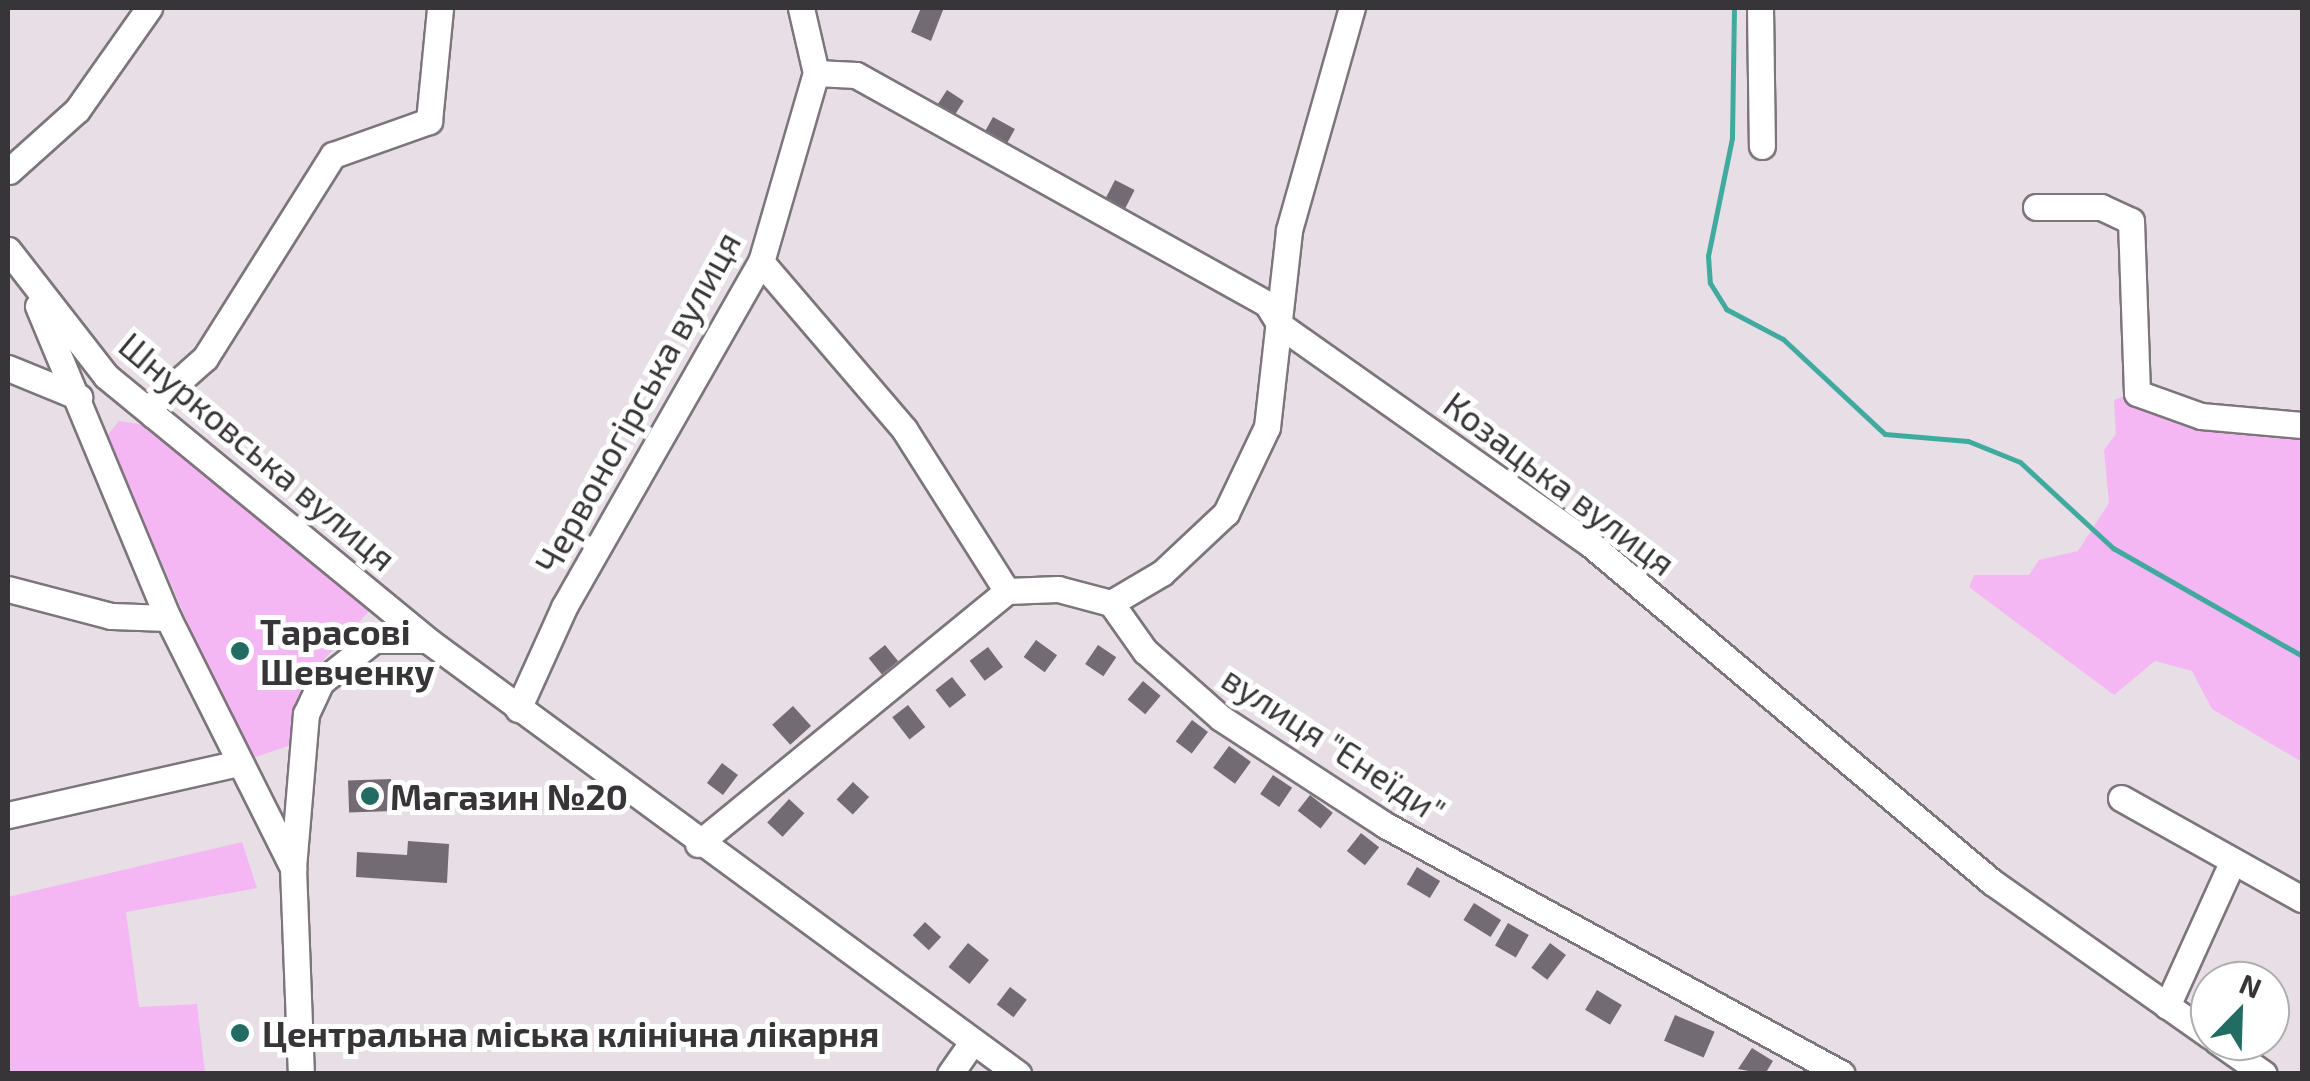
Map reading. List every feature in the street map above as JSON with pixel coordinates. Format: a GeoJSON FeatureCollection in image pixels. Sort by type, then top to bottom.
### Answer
{"type":"FeatureCollection","features":[{"type":"Feature","properties":{"kind":"street"},"geometry":{"type":"LineString","coordinates":[[8,165],[77,110],[149,8]]}},
{"type":"Feature","properties":{"kind":"street"},"geometry":{"type":"LineString","coordinates":[[154,415],[152,405],[205,358],[333,154],[429,121],[440,8]]}},
{"type":"Feature","properties":{"kind":"street","name":"Червоногірська вулиця"},"geometry":{"type":"LineString","coordinates":[[518,709],[564,607],[761,262],[816,72],[801,8]]}},
{"type":"Feature","properties":{"kind":"street"},"geometry":{"type":"LineString","coordinates":[[698,844],[1008,591],[1058,589],[1111,603],[1162,573],[1226,513],[1267,427],[1281,326],[1288,230],[1352,8]]}},
{"type":"Feature","properties":{"kind":"street"},"geometry":{"type":"LineString","coordinates":[[1760,8],[1762,146]]}},
{"type":"Feature","properties":{"kind":"street","name":"Козацька вулиця"},"geometry":{"type":"LineString","coordinates":[[816,72],[856,75],[1267,304],[1281,326],[1589,543],[1992,882],[2190,1022]]}},
{"type":"Feature","properties":{"kind":"street"},"geometry":{"type":"LineString","coordinates":[[2036,207],[2120,210],[2130,221],[2137,392],[2201,416],[2302,425]]}},
{"type":"Feature","properties":{"kind":"street"},"geometry":{"type":"LineString","coordinates":[[14,260],[78,397],[168,618],[293,868]]}},
{"type":"Feature","properties":{"kind":"street","name":"Шнурковська вулиця"},"geometry":{"type":"LineString","coordinates":[[14,260],[106,376],[430,642],[698,844],[1018,1074]]}},
{"type":"Feature","properties":{"kind":"street"},"geometry":{"type":"LineString","coordinates":[[761,262],[904,429],[1008,591]]}},
{"type":"Feature","properties":{"kind":"street"},"geometry":{"type":"LineString","coordinates":[[8,368],[78,397]]}},
{"type":"Feature","properties":{"kind":"street"},"geometry":{"type":"LineString","coordinates":[[8,589],[111,616],[168,618]]}},
{"type":"Feature","properties":{"kind":"street","name":"вулиця \"Енеїди\""},"geometry":{"type":"LineString","coordinates":[[1111,603],[1145,651],[1221,718],[1385,825],[1842,1074]]}},
{"type":"Feature","properties":{"kind":"street"},"geometry":{"type":"LineString","coordinates":[[301,1074],[293,868],[306,714],[321,682],[374,640],[430,642]]}},
{"type":"Feature","properties":{"kind":"street"},"geometry":{"type":"LineString","coordinates":[[8,815],[238,763]]}},
{"type":"Feature","properties":{"kind":"street"},"geometry":{"type":"LineString","coordinates":[[2121,798],[2302,899]]}},
{"type":"Feature","properties":{"kind":"street"},"geometry":{"type":"LineString","coordinates":[[2167,1006],[2232,863]]}},
{"type":"Feature","properties":{"kind":"street"},"geometry":{"type":"LineString","coordinates":[[950,1074],[973,1041]]}},
{"type":"Feature","properties":{"kind":"shaded area"},"geometry":{"type":"Polygon","coordinates":[[[2127,395],[2302,430],[2302,762],[2212,709],[2192,671],[2155,661],[2114,695],[1969,587],[1974,575],[2029,575],[2039,560],[2078,551],[2109,503],[2104,450],[2116,434],[2114,400],[2127,395]]]}},
{"type":"Feature","properties":{"kind":"shaded area"},"geometry":{"type":"Polygon","coordinates":[[[119,421],[151,426],[370,610],[307,678],[294,744],[247,760],[107,436],[119,421]]]}},
{"type":"Feature","properties":{"kind":"shaded area"},"geometry":{"type":"Polygon","coordinates":[[[242,842],[257,888],[126,912],[139,1007],[197,1004],[205,1073],[8,1073],[8,897],[242,842]]]}},
{"type":"Feature","properties":{"kind":"building"},"geometry":{"type":"Polygon","coordinates":[[[921,8],[943,10],[931,41],[911,32],[921,8]]]}},
{"type":"Feature","properties":{"kind":"building"},"geometry":{"type":"Polygon","coordinates":[[[947,90],[964,101],[950,123],[933,112],[947,90]]]}},
{"type":"Feature","properties":{"kind":"building"},"geometry":{"type":"Polygon","coordinates":[[[993,117],[1015,129],[1003,151],[981,139],[993,117]]]}},
{"type":"Feature","properties":{"kind":"building"},"geometry":{"type":"Polygon","coordinates":[[[1115,180],[1135,190],[1123,212],[1104,202],[1115,180]]]}},
{"type":"Feature","properties":{"kind":"building"},"geometry":{"type":"Polygon","coordinates":[[[1036,640],[1057,655],[1045,672],[1024,657],[1036,640]]]}},
{"type":"Feature","properties":{"kind":"building"},"geometry":{"type":"Polygon","coordinates":[[[885,645],[898,661],[882,675],[869,658],[885,645]]]}},
{"type":"Feature","properties":{"kind":"building"},"geometry":{"type":"Polygon","coordinates":[[[1098,645],[1116,657],[1103,676],[1085,664],[1098,645]]]}},
{"type":"Feature","properties":{"kind":"building"},"geometry":{"type":"Polygon","coordinates":[[[988,647],[1003,667],[985,681],[970,661],[988,647]]]}},
{"type":"Feature","properties":{"kind":"building"},"geometry":{"type":"Polygon","coordinates":[[[952,677],[966,695],[950,708],[935,690],[952,677]]]}},
{"type":"Feature","properties":{"kind":"building"},"geometry":{"type":"Polygon","coordinates":[[[1143,681],[1161,696],[1145,714],[1128,699],[1143,681]]]}},
{"type":"Feature","properties":{"kind":"building"},"geometry":{"type":"Polygon","coordinates":[[[908,705],[925,727],[909,739],[892,717],[908,705]]]}},
{"type":"Feature","properties":{"kind":"building"},"geometry":{"type":"Polygon","coordinates":[[[793,706],[811,726],[790,745],[772,725],[793,706]]]}},
{"type":"Feature","properties":{"kind":"building"},"geometry":{"type":"Polygon","coordinates":[[[1192,720],[1208,732],[1192,754],[1176,742],[1192,720]]]}},
{"type":"Feature","properties":{"kind":"building"},"geometry":{"type":"Polygon","coordinates":[[[1229,746],[1251,762],[1235,784],[1213,768],[1229,746]]]}},
{"type":"Feature","properties":{"kind":"building"},"geometry":{"type":"Polygon","coordinates":[[[722,763],[738,775],[723,795],[707,783],[722,763]]]}},
{"type":"Feature","properties":{"kind":"building"},"geometry":{"type":"Polygon","coordinates":[[[1273,775],[1292,788],[1279,807],[1260,794],[1273,775]]]}},
{"type":"Feature","properties":{"kind":"building","name":"Магазин №20"},"geometry":{"type":"Polygon","coordinates":[[[391,779],[392,811],[349,812],[348,781],[391,779]]]}},
{"type":"Feature","properties":{"kind":"building"},"geometry":{"type":"Polygon","coordinates":[[[853,782],[869,797],[853,815],[837,800],[853,782]]]}},
{"type":"Feature","properties":{"kind":"building"},"geometry":{"type":"Polygon","coordinates":[[[1310,795],[1333,813],[1321,829],[1298,811],[1310,795]]]}},
{"type":"Feature","properties":{"kind":"building"},"geometry":{"type":"Polygon","coordinates":[[[789,799],[804,813],[783,837],[767,822],[789,799]]]}},
{"type":"Feature","properties":{"kind":"building"},"geometry":{"type":"Polygon","coordinates":[[[1361,833],[1379,847],[1365,865],[1347,851],[1361,833]]]}},
{"type":"Feature","properties":{"kind":"building"},"geometry":{"type":"Polygon","coordinates":[[[408,841],[449,844],[447,883],[356,877],[357,852],[407,855],[408,841]]]}},
{"type":"Feature","properties":{"kind":"building"},"geometry":{"type":"Polygon","coordinates":[[[1417,867],[1440,881],[1430,898],[1407,884],[1417,867]]]}},
{"type":"Feature","properties":{"kind":"building"},"geometry":{"type":"Polygon","coordinates":[[[1474,903],[1501,920],[1491,937],[1463,920],[1474,903]]]}},
{"type":"Feature","properties":{"kind":"building"},"geometry":{"type":"Polygon","coordinates":[[[925,922],[941,937],[929,950],[913,935],[925,922]]]}},
{"type":"Feature","properties":{"kind":"building"},"geometry":{"type":"Polygon","coordinates":[[[1508,923],[1529,935],[1516,958],[1495,946],[1508,923]]]}},
{"type":"Feature","properties":{"kind":"building"},"geometry":{"type":"Polygon","coordinates":[[[968,943],[989,960],[969,984],[948,967],[968,943]]]}},
{"type":"Feature","properties":{"kind":"building"},"geometry":{"type":"Polygon","coordinates":[[[1550,943],[1566,955],[1547,980],[1531,968],[1550,943]]]}},
{"type":"Feature","properties":{"kind":"building"},"geometry":{"type":"Polygon","coordinates":[[[1010,987],[1027,1000],[1014,1017],[997,1005],[1010,987]]]}},
{"type":"Feature","properties":{"kind":"building"},"geometry":{"type":"Polygon","coordinates":[[[1597,990],[1622,1005],[1610,1025],[1585,1010],[1597,990]]]}},
{"type":"Feature","properties":{"kind":"building"},"geometry":{"type":"Polygon","coordinates":[[[1675,1015],[1715,1032],[1704,1058],[1664,1041],[1675,1015]]]}},
{"type":"Feature","properties":{"kind":"building"},"geometry":{"type":"Polygon","coordinates":[[[1752,1048],[1773,1061],[1765,1074],[1738,1069],[1752,1048]]]}},
{"type":"Feature","properties":{"kind":"waterway"},"geometry":{"type":"LineString","coordinates":[[1734,8],[1732,138],[1708,256],[1710,283],[1726,309],[1783,339],[1885,434],[1968,441],[2020,462],[2113,548],[2302,656]]}},
{"type":"Feature","properties":{"kind":"place","name":"Тарасові Шевченку"},"geometry":{"type":"Point","coordinates":[240,651]}},
{"type":"Feature","properties":{"kind":"place","name":"Магазин №20"},"geometry":{"type":"Point","coordinates":[370,796]}},
{"type":"Feature","properties":{"kind":"place","name":"Центральна міська клінічна лікарня"},"geometry":{"type":"Point","coordinates":[240,1033]}}]}
